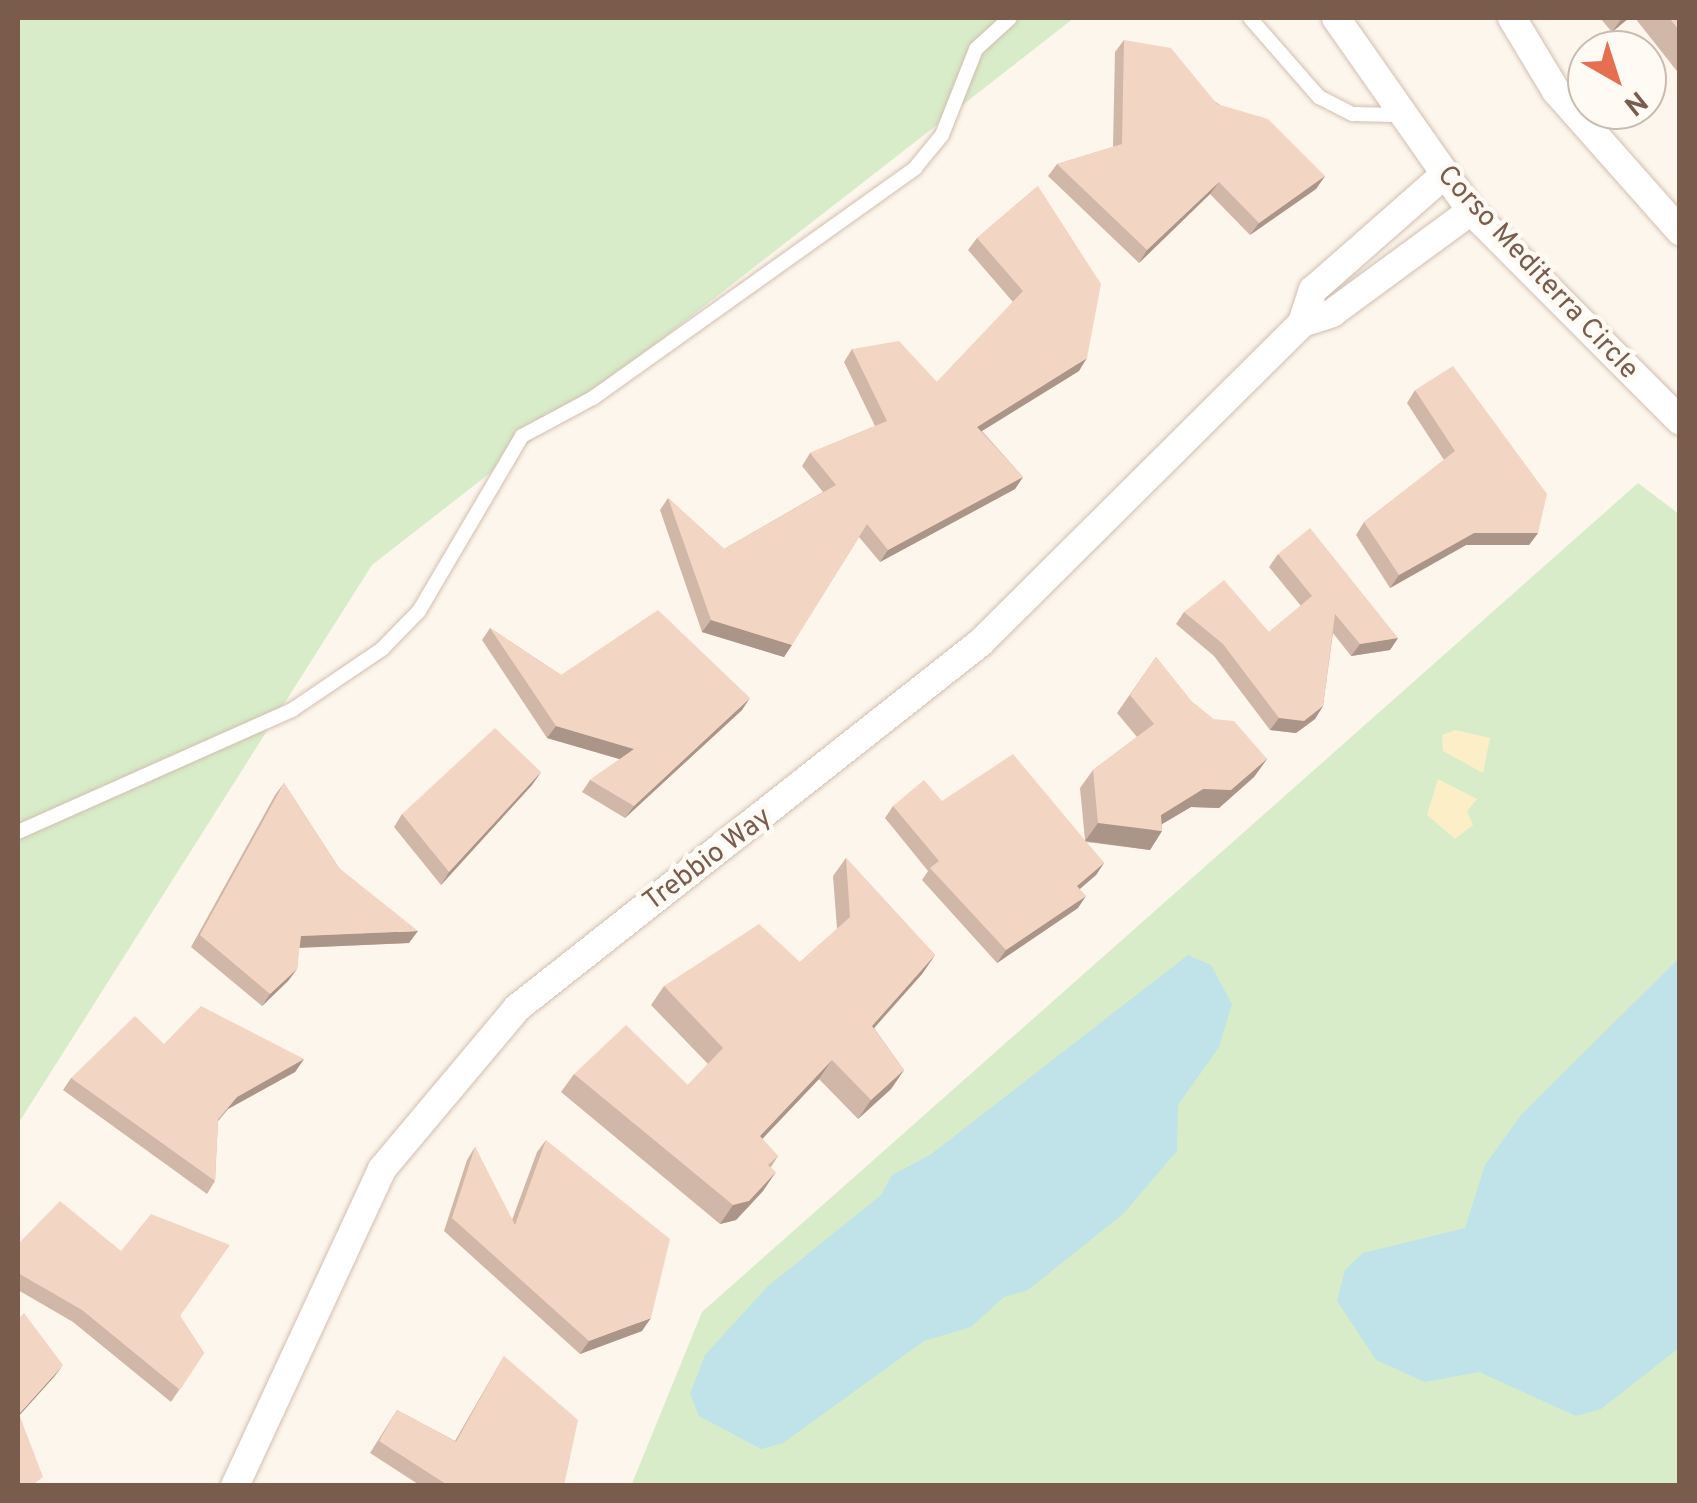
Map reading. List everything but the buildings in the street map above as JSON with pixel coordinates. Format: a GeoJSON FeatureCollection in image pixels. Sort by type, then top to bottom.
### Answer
{"type":"FeatureCollection","features":[{"type":"Feature","properties":{"kind":"street","name":"Corso Mediterra Circle"},"geometry":{"type":"LineString","coordinates":[[1336,18],[1396,114],[1471,210],[1680,421]]}},
{"type":"Feature","properties":{"kind":"street"},"geometry":{"type":"LineString","coordinates":[[1512,18],[1556,90],[1680,232]]}},
{"type":"Feature","properties":{"kind":"street","name":"Trebbio Way"},"geometry":{"type":"LineString","coordinates":[[1302,323],[1313,290],[1444,175]]}},
{"type":"Feature","properties":{"kind":"street","name":"Trebbio Way"},"geometry":{"type":"LineString","coordinates":[[239,1484],[382,1169],[517,1008],[980,643],[1302,323],[1332,313],[1471,210]]}},
{"type":"Feature","properties":{"kind":"lane"},"geometry":{"type":"LineString","coordinates":[[18,832],[292,710],[382,649],[418,611],[522,436],[593,398],[915,168],[942,135],[976,50],[1010,18]]}},
{"type":"Feature","properties":{"kind":"lane"},"geometry":{"type":"LineString","coordinates":[[1250,18],[1318,97],[1353,114],[1396,114]]}},
{"type":"Feature","properties":{"kind":"green space"},"geometry":{"type":"Polygon","coordinates":[[[18,18],[1074,18],[372,565],[18,1124],[18,18]]]}},
{"type":"Feature","properties":{"kind":"green space"},"geometry":{"type":"Polygon","coordinates":[[[1638,483],[1679,514],[1679,1485],[631,1486],[702,1312],[1638,483]]]}},
{"type":"Feature","properties":{"kind":"sand"},"geometry":{"type":"Polygon","coordinates":[[[1455,730],[1490,738],[1483,773],[1443,751],[1442,735],[1455,730]]]}},
{"type":"Feature","properties":{"kind":"sand"},"geometry":{"type":"Polygon","coordinates":[[[1438,779],[1477,799],[1467,811],[1473,825],[1455,839],[1427,815],[1438,779]]]}},
{"type":"Feature","properties":{"kind":"water"},"geometry":{"type":"Polygon","coordinates":[[[1188,955],[1211,965],[1232,1004],[1219,1047],[1178,1105],[1177,1151],[1123,1214],[1028,1290],[1004,1297],[971,1327],[924,1341],[783,1443],[761,1449],[699,1416],[690,1394],[705,1355],[767,1287],[881,1195],[892,1175],[930,1155],[1188,955]]]}},
{"type":"Feature","properties":{"kind":"water"},"geometry":{"type":"Polygon","coordinates":[[[1679,958],[1679,1348],[1601,1409],[1576,1416],[1479,1372],[1425,1382],[1376,1360],[1337,1301],[1345,1270],[1363,1253],[1465,1228],[1485,1165],[1521,1115],[1679,958]]]}}]}
